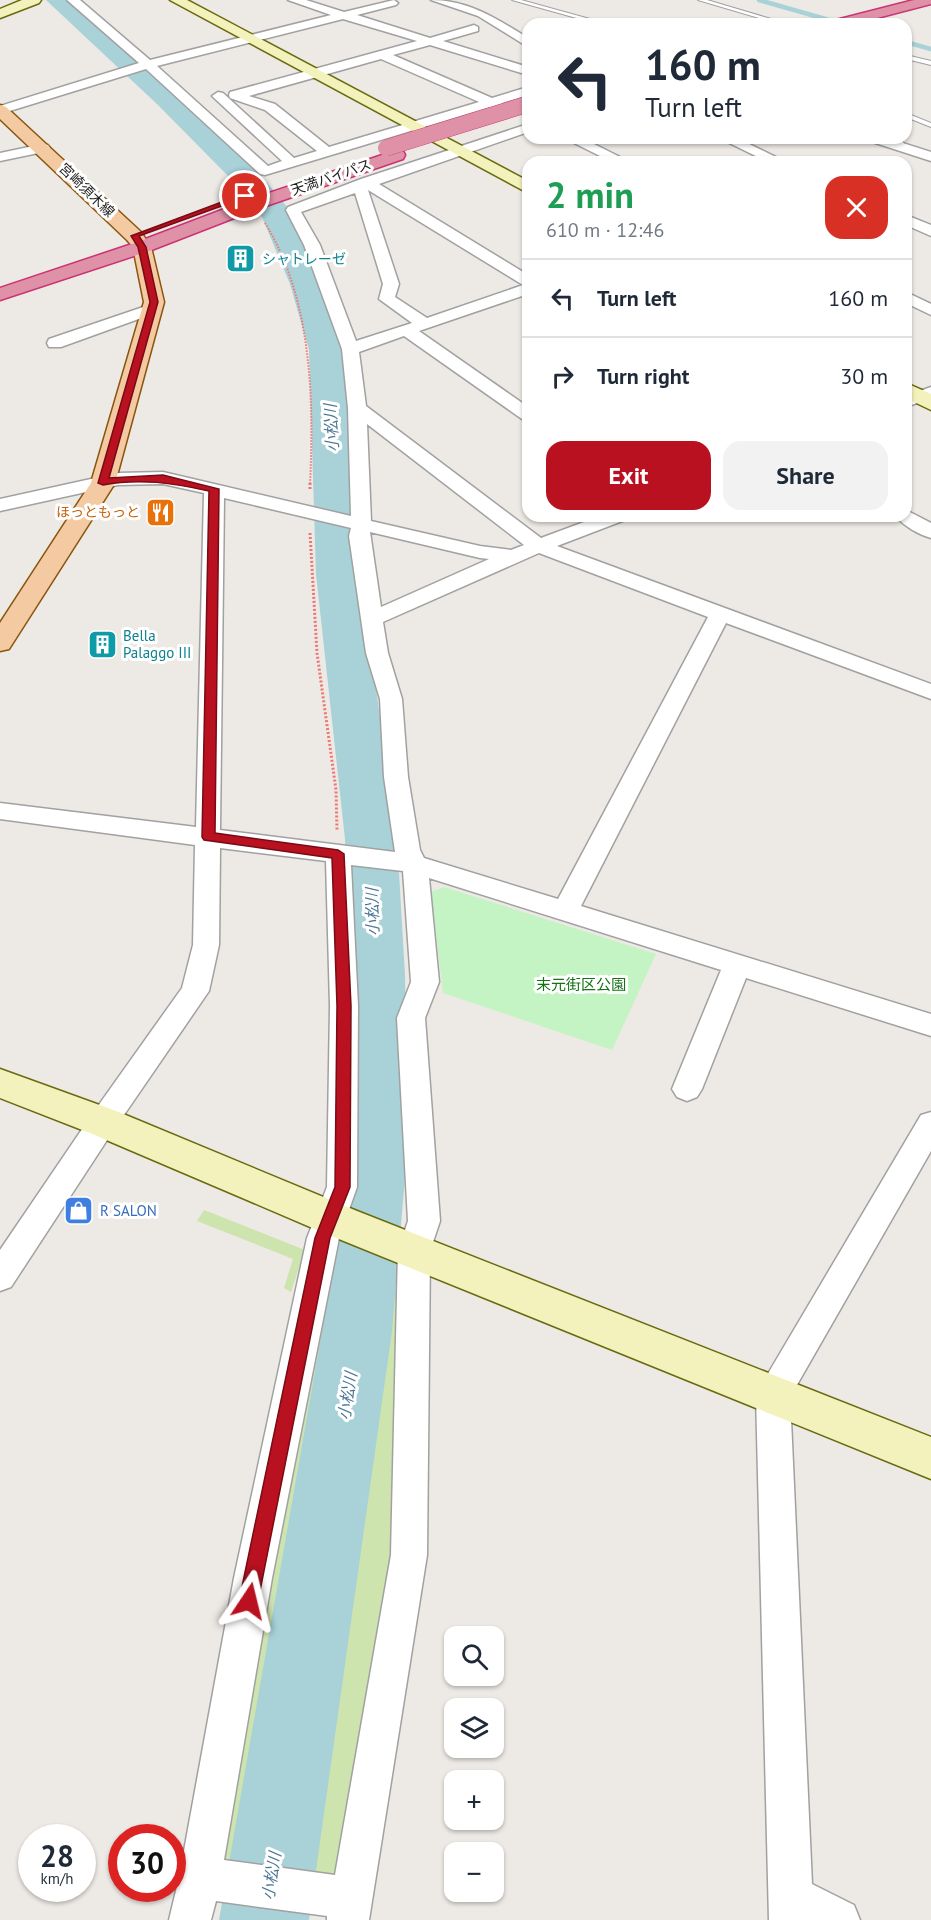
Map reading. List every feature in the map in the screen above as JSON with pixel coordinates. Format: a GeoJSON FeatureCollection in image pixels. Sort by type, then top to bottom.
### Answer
{"type":"FeatureCollection","features":[{"type":"Feature","properties":{"kind":"highway"},"geometry":{"type":"LineString","coordinates":[[831,18],[901,0]]}},
{"type":"Feature","properties":{"kind":"highway"},"geometry":{"type":"LineString","coordinates":[[860,18],[930,0]]}},
{"type":"Feature","properties":{"kind":"highway","name":"天満バイパス"},"geometry":{"type":"LineString","coordinates":[[0,294],[249,200],[522,106]]}},
{"type":"Feature","properties":{"kind":"highway","name":"天満バイパス"},"geometry":{"type":"LineString","coordinates":[[392,152],[522,115]]}},
{"type":"Feature","properties":{"kind":"highway","name":"天満バイパス"},"geometry":{"type":"LineString","coordinates":[[0,284],[138,241]]}},
{"type":"Feature","properties":{"kind":"main road","name":"宮崎須木線"},"geometry":{"type":"LineString","coordinates":[[0,110],[43,148],[138,241]]}},
{"type":"Feature","properties":{"kind":"main road"},"geometry":{"type":"LineString","coordinates":[[0,643],[103,483],[154,302],[138,241]]}},
{"type":"Feature","properties":{"kind":"street"},"geometry":{"type":"LineString","coordinates":[[0,14],[34,0]]}},
{"type":"Feature","properties":{"kind":"street"},"geometry":{"type":"LineString","coordinates":[[74,0],[265,171],[522,93]]}},
{"type":"Feature","properties":{"kind":"street"},"geometry":{"type":"LineString","coordinates":[[177,0],[522,185]]}},
{"type":"Feature","properties":{"kind":"street"},"geometry":{"type":"LineString","coordinates":[[294,0],[522,69]]}},
{"type":"Feature","properties":{"kind":"street"},"geometry":{"type":"LineString","coordinates":[[437,0],[482,14],[522,39]]}},
{"type":"Feature","properties":{"kind":"street"},"geometry":{"type":"LineString","coordinates":[[0,110],[125,70],[392,3]]}},
{"type":"Feature","properties":{"kind":"street"},"geometry":{"type":"LineString","coordinates":[[179,93],[237,95],[474,29]]}},
{"type":"Feature","properties":{"kind":"street"},"geometry":{"type":"LineString","coordinates":[[382,55],[522,116]]}},
{"type":"Feature","properties":{"kind":"street"},"geometry":{"type":"LineString","coordinates":[[208,95],[292,163]]}},
{"type":"Feature","properties":{"kind":"street"},"geometry":{"type":"LineString","coordinates":[[237,95],[270,106],[327,152]]}},
{"type":"Feature","properties":{"kind":"street"},"geometry":{"type":"LineString","coordinates":[[200,1878],[350,1909],[409,1555],[414,1251],[424,1221],[411,1018],[425,982],[415,864],[407,851],[396,777],[391,699],[377,653],[359,536],[357,408],[350,349],[312,245],[293,210],[458,150],[522,130]]}},
{"type":"Feature","properties":{"kind":"street"},"geometry":{"type":"LineString","coordinates":[[584,144],[610,156]]}},
{"type":"Feature","properties":{"kind":"street"},"geometry":{"type":"LineString","coordinates":[[739,144],[766,156]]}},
{"type":"Feature","properties":{"kind":"street"},"geometry":{"type":"LineString","coordinates":[[905,144],[931,157]]}},
{"type":"Feature","properties":{"kind":"street"},"geometry":{"type":"LineString","coordinates":[[0,157],[43,148]]}},
{"type":"Feature","properties":{"kind":"street"},"geometry":{"type":"LineString","coordinates":[[365,183],[522,278]]}},
{"type":"Feature","properties":{"kind":"street"},"geometry":{"type":"LineString","coordinates":[[365,183],[362,190],[391,284],[387,299],[425,324]]}},
{"type":"Feature","properties":{"kind":"street"},"geometry":{"type":"LineString","coordinates":[[912,222],[931,231]]}},
{"type":"Feature","properties":{"kind":"street"},"geometry":{"type":"LineString","coordinates":[[350,349],[522,291]]}},
{"type":"Feature","properties":{"kind":"street"},"geometry":{"type":"LineString","coordinates":[[912,300],[931,310]]}},
{"type":"Feature","properties":{"kind":"street"},"geometry":{"type":"LineString","coordinates":[[55,343],[152,309]]}},
{"type":"Feature","properties":{"kind":"street"},"geometry":{"type":"LineString","coordinates":[[406,330],[522,410]]}},
{"type":"Feature","properties":{"kind":"street"},"geometry":{"type":"LineString","coordinates":[[357,408],[538,546],[931,692]]}},
{"type":"Feature","properties":{"kind":"street"},"geometry":{"type":"LineString","coordinates":[[0,505],[118,479],[163,478],[480,552],[513,556]]}},
{"type":"Feature","properties":{"kind":"street"},"geometry":{"type":"LineString","coordinates":[[0,1277],[103,1122],[195,991],[206,945],[214,489]]}},
{"type":"Feature","properties":{"kind":"street"},"geometry":{"type":"LineString","coordinates":[[912,520],[931,532]]}},
{"type":"Feature","properties":{"kind":"street"},"geometry":{"type":"LineString","coordinates":[[372,619],[513,556],[602,522]]}},
{"type":"Feature","properties":{"kind":"street"},"geometry":{"type":"LineString","coordinates":[[565,911],[720,614]]}},
{"type":"Feature","properties":{"kind":"street"},"geometry":{"type":"LineString","coordinates":[[0,811],[415,864],[931,1025]]}},
{"type":"Feature","properties":{"kind":"street"},"geometry":{"type":"LineString","coordinates":[[190,1920],[200,1878],[253,1578],[322,1238],[337,1220],[342,1187],[344,1006],[338,854]]}},
{"type":"Feature","properties":{"kind":"street"},"geometry":{"type":"LineString","coordinates":[[687,1089],[737,965]]}},
{"type":"Feature","properties":{"kind":"street"},"geometry":{"type":"LineString","coordinates":[[0,1083],[103,1122],[337,1220],[931,1458]]}},
{"type":"Feature","properties":{"kind":"street"},"geometry":{"type":"LineString","coordinates":[[839,1920],[790,1908],[773,1394],[931,1124]]}},
{"type":"Feature","properties":{"kind":"lane"},"geometry":{"type":"LineString","coordinates":[[515,0],[582,18]]}},
{"type":"Feature","properties":{"kind":"lane"},"geometry":{"type":"LineString","coordinates":[[701,0],[764,18]]}},
{"type":"Feature","properties":{"kind":"lane"},"geometry":{"type":"LineString","coordinates":[[912,58],[931,63]]}},
{"type":"Feature","properties":{"kind":"lane"},"geometry":{"type":"LineString","coordinates":[[912,117],[931,124]]}},
{"type":"Feature","properties":{"kind":"path"},"geometry":{"type":"LineString","coordinates":[[265,222],[286,263],[296,296],[304,343],[312,444],[317,653],[336,790],[338,854]]}},
{"type":"Feature","properties":{"kind":"green space","name":"末元街区公園"},"geometry":{"type":"Polygon","coordinates":[[[444,887],[656,954],[612,1050],[443,993],[431,892],[444,887]]]}},
{"type":"Feature","properties":{"kind":"green space"},"geometry":{"type":"Polygon","coordinates":[[[204,1210],[305,1250],[291,1292],[284,1288],[293,1259],[197,1221],[204,1210]]]}},
{"type":"Feature","properties":{"kind":"green space"},"geometry":{"type":"Polygon","coordinates":[[[331,1262],[404,1294],[404,1554],[345,1878],[212,1860],[331,1262]]]}},
{"type":"Feature","properties":{"kind":"waterway","name":"小松川"},"geometry":{"type":"LineString","coordinates":[[58,0],[168,99],[246,177],[277,215],[307,284],[327,350],[338,574],[371,839],[376,975],[376,1142],[357,1331],[264,1920]]}},
{"type":"Feature","properties":{"kind":"waterway"},"geometry":{"type":"LineString","coordinates":[[759,0],[822,18]]}},
{"type":"Feature","properties":{"kind":"waterway"},"geometry":{"type":"LineString","coordinates":[[912,44],[931,49]]}},
{"type":"Feature","properties":{"kind":"place","name":"シャトレーゼ"},"geometry":{"type":"Point","coordinates":[241,259]}},
{"type":"Feature","properties":{"kind":"place","name":"ほっともっと"},"geometry":{"type":"Point","coordinates":[161,512]}},
{"type":"Feature","properties":{"kind":"place","name":"Bella Palaggo III"},"geometry":{"type":"Point","coordinates":[102,644]}},
{"type":"Feature","properties":{"kind":"place","name":"R SALON"},"geometry":{"type":"Point","coordinates":[79,1210]}},
{"type":"Feature","properties":{"kind":"route"},"geometry":{"type":"LineString","coordinates":[[245,196],[134,236],[142,247],[154,302],[103,483],[118,479],[163,478],[214,489],[208,837],[338,854],[344,1006],[342,1187],[322,1238],[249,1601]]}}]}
